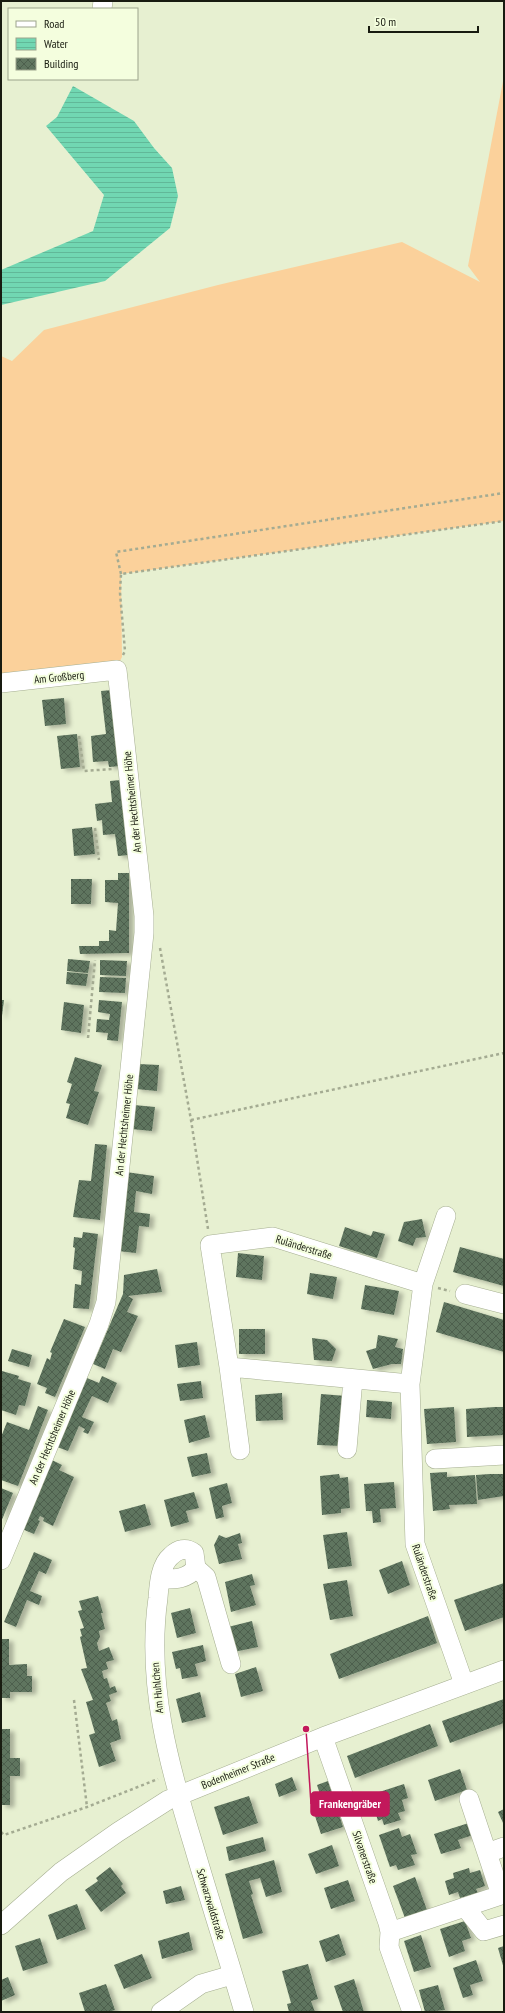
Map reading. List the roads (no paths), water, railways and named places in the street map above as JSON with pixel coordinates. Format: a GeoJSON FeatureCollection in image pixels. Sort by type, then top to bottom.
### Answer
{"type":"FeatureCollection","features":[{"type":"Feature","properties":{"kind":"street","name":"Am Großberg"},"geometry":{"type":"LineString","coordinates":[[1,683],[117,670]]}},
{"type":"Feature","properties":{"kind":"street","name":"An der Hechtsheimer Höhe"},"geometry":{"type":"LineString","coordinates":[[1,1560],[99,1324],[106,1302],[144,933],[144,916],[117,670]]}},
{"type":"Feature","properties":{"kind":"street","name":"Ruländerstraße"},"geometry":{"type":"LineString","coordinates":[[446,1216],[423,1284],[410,1384],[415,1544],[464,1684]]}},
{"type":"Feature","properties":{"kind":"street","name":"Ruländerstraße"},"geometry":{"type":"LineString","coordinates":[[229,1368],[210,1245],[273,1237],[423,1284]]}},
{"type":"Feature","properties":{"kind":"street"},"geometry":{"type":"LineString","coordinates":[[464,1294],[504,1304]]}},
{"type":"Feature","properties":{"kind":"street"},"geometry":{"type":"LineString","coordinates":[[240,1450],[229,1368],[410,1384]]}},
{"type":"Feature","properties":{"kind":"street"},"geometry":{"type":"LineString","coordinates":[[347,1449],[354,1379]]}},
{"type":"Feature","properties":{"kind":"street"},"geometry":{"type":"LineString","coordinates":[[435,1459],[504,1455]]}},
{"type":"Feature","properties":{"kind":"street","name":"Am Huhlchen"},"geometry":{"type":"LineString","coordinates":[[178,1795],[170,1768],[160,1718],[155,1665],[154,1627],[160,1579],[167,1559],[182,1549],[189,1549],[194,1553],[196,1568]]}},
{"type":"Feature","properties":{"kind":"street"},"geometry":{"type":"LineString","coordinates":[[160,1579],[182,1578],[190,1575],[196,1568],[206,1577],[231,1664]]}},
{"type":"Feature","properties":{"kind":"street","name":"Bodenheimer Straße"},"geometry":{"type":"LineString","coordinates":[[1,1925],[61,1872],[154,1808],[178,1795],[323,1737],[504,1670]]}},
{"type":"Feature","properties":{"kind":"street","name":"Silvanerstraße"},"geometry":{"type":"LineString","coordinates":[[323,1737],[390,1932],[389,1947],[412,2012]]}},
{"type":"Feature","properties":{"kind":"street","name":"Schwarzwaldstraße"},"geometry":{"type":"LineString","coordinates":[[178,1795],[244,2012]]}},
{"type":"Feature","properties":{"kind":"street"},"geometry":{"type":"LineString","coordinates":[[390,1932],[465,1907],[502,1900],[495,1850],[468,1799]]}},
{"type":"Feature","properties":{"kind":"street"},"geometry":{"type":"LineString","coordinates":[[465,1907],[484,1931],[504,1925]]}},
{"type":"Feature","properties":{"kind":"street"},"geometry":{"type":"LineString","coordinates":[[161,2012],[201,1984],[232,1974]]}},
{"type":"Feature","properties":{"kind":"water"},"geometry":{"type":"Polygon","coordinates":[[[73,86],[134,121],[154,148],[172,168],[178,196],[170,228],[105,281],[1,305],[1,270],[93,231],[104,195],[46,126],[57,117],[73,86]]]}},
{"type":"Feature","properties":{"kind":"place","name":"Frankengräber"},"geometry":{"type":"Point","coordinates":[306,1729]}}]}
